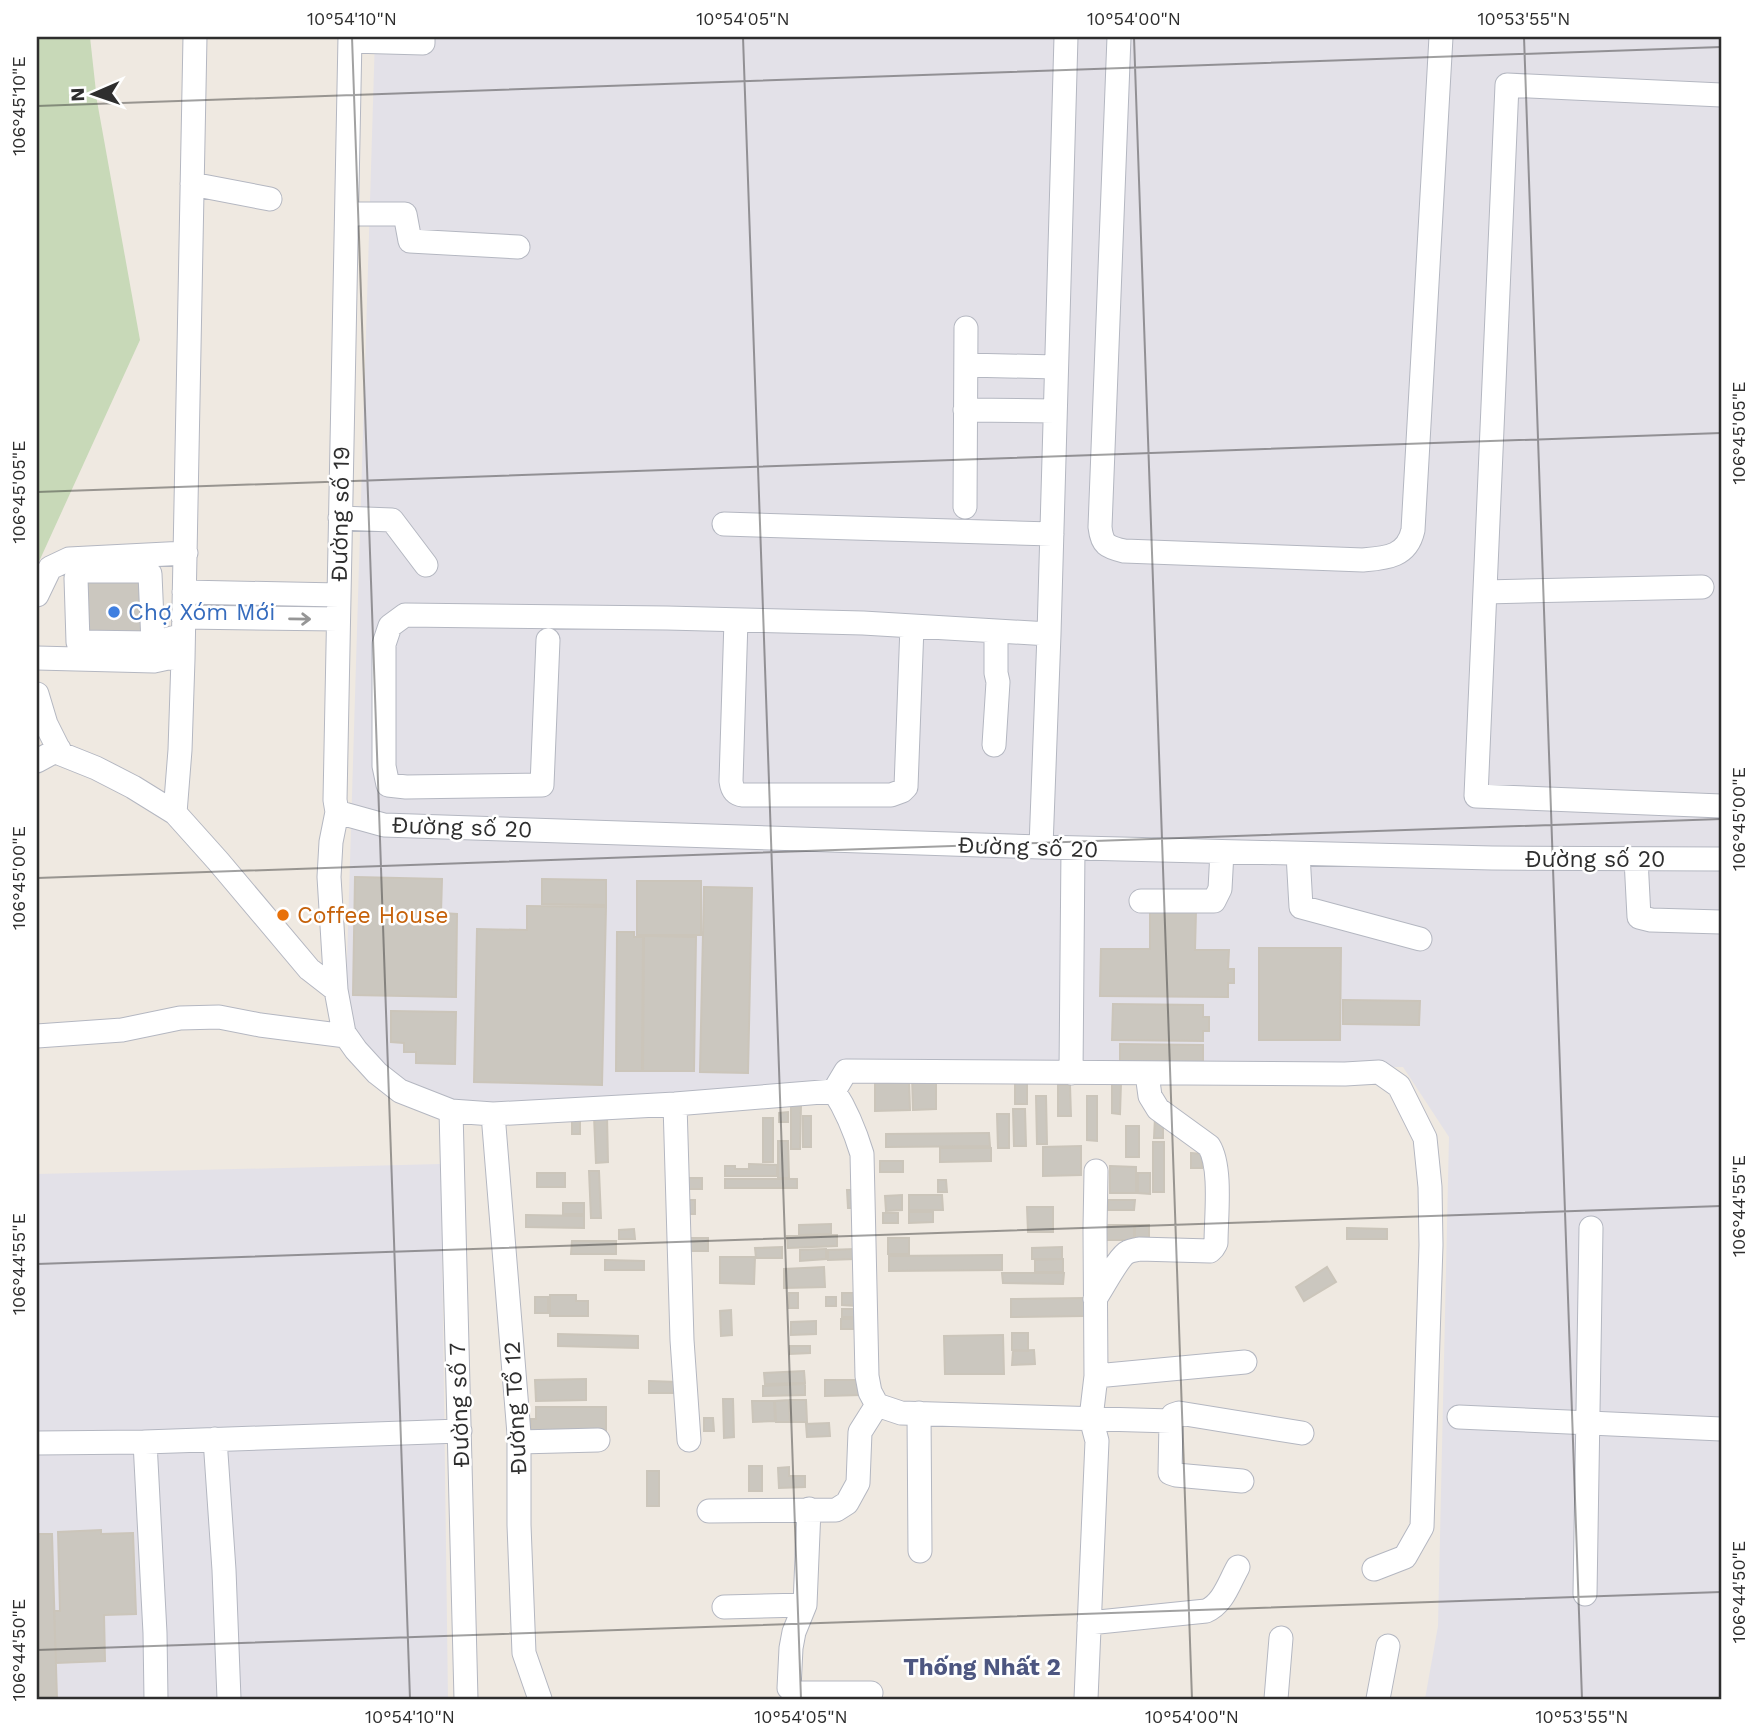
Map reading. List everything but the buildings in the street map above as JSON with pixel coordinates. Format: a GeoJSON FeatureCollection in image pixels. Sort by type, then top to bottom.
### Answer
{"type":"FeatureCollection","features":[{"type":"Feature","properties":{"kind":"street"},"geometry":{"type":"LineString","coordinates":[[175,813],[180,750],[186,553],[195,37]]}},
{"type":"Feature","properties":{"kind":"street"},"geometry":{"type":"LineString","coordinates":[[350,39],[423,43],[424,37]]}},
{"type":"Feature","properties":{"kind":"street"},"geometry":{"type":"LineString","coordinates":[[1041,847],[1066,37]]}},
{"type":"Feature","properties":{"kind":"street"},"geometry":{"type":"LineString","coordinates":[[1119,37],[1100,527],[1104,543],[1124,551],[1363,560],[1386,557],[1404,549],[1413,530],[1441,37]]}},
{"type":"Feature","properties":{"kind":"street","name":"Đường số 19"},"geometry":{"type":"LineString","coordinates":[[346,1036],[335,990],[329,877],[331,842],[337,812],[334,800],[350,39]]}},
{"type":"Feature","properties":{"kind":"street"},"geometry":{"type":"LineString","coordinates":[[1721,95],[1507,85],[1476,796],[1721,806]]}},
{"type":"Feature","properties":{"kind":"street"},"geometry":{"type":"LineString","coordinates":[[192,184],[270,199]]}},
{"type":"Feature","properties":{"kind":"street"},"geometry":{"type":"LineString","coordinates":[[347,214],[405,214],[410,240],[518,247]]}},
{"type":"Feature","properties":{"kind":"street"},"geometry":{"type":"LineString","coordinates":[[965,507],[966,328]]}},
{"type":"Feature","properties":{"kind":"street"},"geometry":{"type":"LineString","coordinates":[[966,365],[1056,367]]}},
{"type":"Feature","properties":{"kind":"street"},"geometry":{"type":"LineString","coordinates":[[965,410],[1055,411]]}},
{"type":"Feature","properties":{"kind":"street"},"geometry":{"type":"LineString","coordinates":[[340,518],[392,520],[426,565]]}},
{"type":"Feature","properties":{"kind":"street"},"geometry":{"type":"LineString","coordinates":[[724,524],[1052,534]]}},
{"type":"Feature","properties":{"kind":"street"},"geometry":{"type":"LineString","coordinates":[[37,595],[50,568],[69,559],[186,553]]}},
{"type":"Feature","properties":{"kind":"street"},"geometry":{"type":"LineString","coordinates":[[153,643],[150,574],[80,571],[76,578],[78,642],[153,643],[183,626],[338,620]]}},
{"type":"Feature","properties":{"kind":"street"},"geometry":{"type":"LineString","coordinates":[[1485,592],[1702,587]]}},
{"type":"Feature","properties":{"kind":"street"},"geometry":{"type":"LineString","coordinates":[[184,592],[339,595]]}},
{"type":"Feature","properties":{"kind":"street"},"geometry":{"type":"LineString","coordinates":[[548,640],[542,785],[388,785],[384,766],[384,644],[390,626],[405,615],[863,623],[1049,634]]}},
{"type":"Feature","properties":{"kind":"street"},"geometry":{"type":"LineString","coordinates":[[736,620],[731,781],[734,791],[743,795],[891,795],[906,787],[912,626]]}},
{"type":"Feature","properties":{"kind":"street"},"geometry":{"type":"LineString","coordinates":[[994,745],[998,687],[996,631]]}},
{"type":"Feature","properties":{"kind":"street"},"geometry":{"type":"LineString","coordinates":[[37,658],[154,661],[183,659]]}},
{"type":"Feature","properties":{"kind":"street"},"geometry":{"type":"LineString","coordinates":[[37,694],[46,724],[61,754],[133,787],[175,813],[309,969],[335,990]]}},
{"type":"Feature","properties":{"kind":"street"},"geometry":{"type":"LineString","coordinates":[[37,761],[59,749]]}},
{"type":"Feature","properties":{"kind":"street","name":"Đường số 20"},"geometry":{"type":"LineString","coordinates":[[337,812],[384,825],[1298,854],[1721,859]]}},
{"type":"Feature","properties":{"kind":"street"},"geometry":{"type":"LineString","coordinates":[[1071,1073],[1073,848]]}},
{"type":"Feature","properties":{"kind":"street"},"geometry":{"type":"LineString","coordinates":[[1141,901],[1214,901],[1220,890],[1222,852]]}},
{"type":"Feature","properties":{"kind":"street"},"geometry":{"type":"LineString","coordinates":[[1298,854],[1301,907],[1420,939]]}},
{"type":"Feature","properties":{"kind":"street"},"geometry":{"type":"LineString","coordinates":[[1636,859],[1639,917],[1651,920],[1721,922]]}},
{"type":"Feature","properties":{"kind":"street"},"geometry":{"type":"LineString","coordinates":[[37,1036],[122,1030],[180,1017],[219,1017],[346,1036],[377,1073],[400,1091],[451,1111],[493,1114],[675,1104],[834,1091]]}},
{"type":"Feature","properties":{"kind":"street"},"geometry":{"type":"LineString","coordinates":[[834,1091],[846,1071],[1147,1074],[1379,1072],[1399,1086],[1424,1138],[1430,1186],[1422,1527],[1405,1557],[1374,1569]]}},
{"type":"Feature","properties":{"kind":"street"},"geometry":{"type":"LineString","coordinates":[[1095,1299],[1115,1266],[1128,1252],[1139,1249],[1210,1251],[1216,1243],[1217,1168],[1213,1153],[1209,1146],[1158,1109],[1150,1096],[1147,1074]]}},
{"type":"Feature","properties":{"kind":"street"},"geometry":{"type":"LineString","coordinates":[[834,1091],[855,1130],[862,1154],[867,1376],[877,1405],[901,1413],[1171,1421]]}},
{"type":"Feature","properties":{"kind":"street"},"geometry":{"type":"LineString","coordinates":[[675,1104],[682,1340],[689,1440]]}},
{"type":"Feature","properties":{"kind":"street","name":"Đường số 7"},"geometry":{"type":"LineString","coordinates":[[451,1111],[466,1699]]}},
{"type":"Feature","properties":{"kind":"street","name":"Đường Tổ 12"},"geometry":{"type":"LineString","coordinates":[[493,1114],[519,1442],[524,1653],[540,1699]]}},
{"type":"Feature","properties":{"kind":"street"},"geometry":{"type":"LineString","coordinates":[[1086,1699],[1097,1441],[1091,1418],[1096,1376],[1096,1171]]}},
{"type":"Feature","properties":{"kind":"street"},"geometry":{"type":"LineString","coordinates":[[1585,1594],[1591,1228]]}},
{"type":"Feature","properties":{"kind":"street"},"geometry":{"type":"LineString","coordinates":[[1096,1376],[1245,1362]]}},
{"type":"Feature","properties":{"kind":"street"},"geometry":{"type":"LineString","coordinates":[[709,1511],[836,1510],[846,1503],[858,1483],[860,1432],[877,1405]]}},
{"type":"Feature","properties":{"kind":"street"},"geometry":{"type":"LineString","coordinates":[[919,1413],[920,1551]]}},
{"type":"Feature","properties":{"kind":"street"},"geometry":{"type":"LineString","coordinates":[[1241,1480],[1176,1475],[1170,1472],[1173,1415],[1179,1413],[1302,1433]]}},
{"type":"Feature","properties":{"kind":"street"},"geometry":{"type":"LineString","coordinates":[[1459,1417],[1721,1429]]}},
{"type":"Feature","properties":{"kind":"street"},"geometry":{"type":"LineString","coordinates":[[37,1443],[460,1431]]}},
{"type":"Feature","properties":{"kind":"street"},"geometry":{"type":"LineString","coordinates":[[215,1439],[229,1699]]}},
{"type":"Feature","properties":{"kind":"street"},"geometry":{"type":"LineString","coordinates":[[519,1442],[598,1440]]}},
{"type":"Feature","properties":{"kind":"street"},"geometry":{"type":"LineString","coordinates":[[145,1442],[156,1699]]}},
{"type":"Feature","properties":{"kind":"street"},"geometry":{"type":"LineString","coordinates":[[809,1509],[804,1605],[794,1632],[789,1685],[792,1691],[799,1693],[871,1693]]}},
{"type":"Feature","properties":{"kind":"street"},"geometry":{"type":"LineString","coordinates":[[1089,1623],[1214,1608],[1238,1567]]}},
{"type":"Feature","properties":{"kind":"street"},"geometry":{"type":"LineString","coordinates":[[724,1607],[804,1605]]}},
{"type":"Feature","properties":{"kind":"street"},"geometry":{"type":"LineString","coordinates":[[1276,1699],[1281,1638]]}},
{"type":"Feature","properties":{"kind":"street"},"geometry":{"type":"LineString","coordinates":[[1378,1699],[1388,1646]]}},
{"type":"Feature","properties":{"kind":"shaded area"},"geometry":{"type":"Polygon","coordinates":[[[375,37],[1721,37],[1721,1699],[1425,1699],[1438,1626],[1449,1137],[1403,1067],[884,1076],[752,1108],[455,1104],[409,1092],[345,1026],[375,37]]]}},
{"type":"Feature","properties":{"kind":"shaded area"},"geometry":{"type":"Polygon","coordinates":[[[441,1164],[448,1699],[37,1699],[37,1174],[441,1164]]]}},
{"type":"Feature","properties":{"kind":"green space"},"geometry":{"type":"Polygon","coordinates":[[[37,37],[90,37],[97,101],[140,340],[37,566],[37,37]]]}},
{"type":"Feature","properties":{"kind":"place","name":"Chợ Xóm Mới"},"geometry":{"type":"Point","coordinates":[114,612]}},
{"type":"Feature","properties":{"kind":"place","name":"Coffee House"},"geometry":{"type":"Point","coordinates":[283,915]}},
{"type":"Feature","properties":{"kind":"district","name":"Thống Nhất 2"},"geometry":{"type":"Point","coordinates":[982,1667]}}]}
